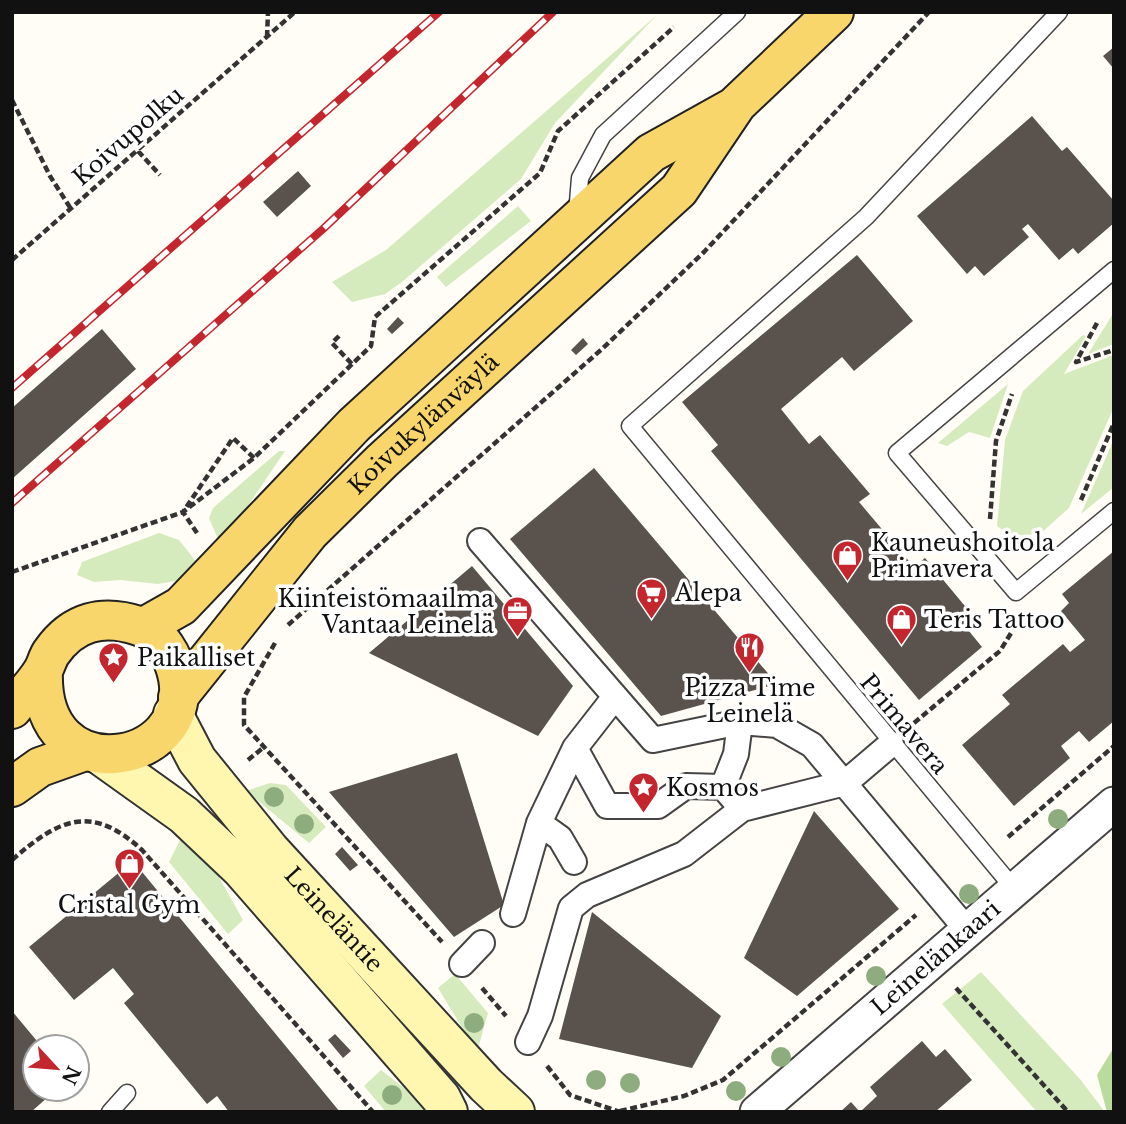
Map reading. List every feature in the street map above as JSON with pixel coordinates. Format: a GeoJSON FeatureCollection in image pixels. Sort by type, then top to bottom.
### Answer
{"type":"FeatureCollection","features":[{"type":"Feature","properties":{"kind":"main road","name":"Koivukylänväylä"},"geometry":{"type":"LineString","coordinates":[[12,787],[40,767],[93,753],[138,750],[158,737],[176,706],[310,531],[382,461],[679,190],[737,104],[834,12]]}},
{"type":"Feature","properties":{"kind":"main road","name":"Koivukylänväylä"},"geometry":{"type":"LineString","coordinates":[[145,628],[181,607],[354,425],[576,225],[651,153],[737,104]]}},
{"type":"Feature","properties":{"kind":"main road"},"geometry":{"type":"LineString","coordinates":[[12,709],[43,671],[50,654],[72,630],[93,620],[117,618],[145,628],[165,645],[176,666],[176,706]]}},
{"type":"Feature","properties":{"kind":"main road"},"geometry":{"type":"LineString","coordinates":[[43,671],[42,696],[46,711],[58,732],[93,753]]}},
{"type":"Feature","properties":{"kind":"main road","name":"Leineläntie"},"geometry":{"type":"LineString","coordinates":[[176,706],[197,760],[271,850],[478,1076],[515,1112]]}},
{"type":"Feature","properties":{"kind":"main road","name":"Leineläntie"},"geometry":{"type":"LineString","coordinates":[[93,753],[184,814],[241,869],[441,1098],[448,1112]]}},
{"type":"Feature","properties":{"kind":"street"},"geometry":{"type":"LineString","coordinates":[[480,541],[653,740],[740,722],[777,725],[812,745],[968,931]]}},
{"type":"Feature","properties":{"kind":"street"},"geometry":{"type":"LineString","coordinates":[[513,914],[539,822],[575,748],[614,698]]}},
{"type":"Feature","properties":{"kind":"street"},"geometry":{"type":"LineString","coordinates":[[723,787],[736,754],[740,722]]}},
{"type":"Feature","properties":{"kind":"street"},"geometry":{"type":"LineString","coordinates":[[580,879],[684,854],[742,809],[845,783],[891,744]]}},
{"type":"Feature","properties":{"kind":"street"},"geometry":{"type":"LineString","coordinates":[[575,748],[607,806],[659,806],[686,786],[723,787],[742,809]]}},
{"type":"Feature","properties":{"kind":"street","name":"Leinelänkaari"},"geometry":{"type":"LineString","coordinates":[[757,1112],[1114,804]]}},
{"type":"Feature","properties":{"kind":"street"},"geometry":{"type":"LineString","coordinates":[[528,1042],[540,1016],[580,879],[560,838],[539,822]]}},
{"type":"Feature","properties":{"kind":"street"},"geometry":{"type":"LineString","coordinates":[[462,964],[482,943]]}},
{"type":"Feature","properties":{"kind":"lane"},"geometry":{"type":"LineString","coordinates":[[576,225],[580,178],[603,135],[737,12]]}},
{"type":"Feature","properties":{"kind":"lane","name":"Primavera"},"geometry":{"type":"LineString","coordinates":[[1014,890],[630,426],[866,217],[1059,12]]}},
{"type":"Feature","properties":{"kind":"lane"},"geometry":{"type":"LineString","coordinates":[[1114,270],[924,423],[897,453],[1016,592],[1114,511]]}},
{"type":"Feature","properties":{"kind":"lane"},"geometry":{"type":"LineString","coordinates":[[110,1112],[127,1093]]}},
{"type":"Feature","properties":{"kind":"path"},"geometry":{"type":"LineString","coordinates":[[267,38],[268,12]]}},
{"type":"Feature","properties":{"kind":"path","name":"Koivupolku"},"geometry":{"type":"LineString","coordinates":[[12,260],[295,12]]}},
{"type":"Feature","properties":{"kind":"path"},"geometry":{"type":"LineString","coordinates":[[282,631],[602,349],[704,252],[929,12]]}},
{"type":"Feature","properties":{"kind":"path"},"geometry":{"type":"LineString","coordinates":[[12,572],[183,512],[254,458],[371,346],[375,317],[540,173],[558,131],[674,27]]}},
{"type":"Feature","properties":{"kind":"path"},"geometry":{"type":"LineString","coordinates":[[12,100],[50,176],[71,209]]}},
{"type":"Feature","properties":{"kind":"path"},"geometry":{"type":"LineString","coordinates":[[138,151],[160,175]]}},
{"type":"Feature","properties":{"kind":"path"},"geometry":{"type":"LineString","coordinates":[[1084,328],[1097,320],[1076,362],[1114,350]]}},
{"type":"Feature","properties":{"kind":"path"},"geometry":{"type":"LineString","coordinates":[[339,336],[332,343],[352,363]]}},
{"type":"Feature","properties":{"kind":"path"},"geometry":{"type":"LineString","coordinates":[[989,528],[996,441],[1014,388]]}},
{"type":"Feature","properties":{"kind":"path"},"geometry":{"type":"LineString","coordinates":[[1080,502],[1114,424]]}},
{"type":"Feature","properties":{"kind":"path"},"geometry":{"type":"LineString","coordinates":[[183,512],[233,438],[254,458]]}},
{"type":"Feature","properties":{"kind":"path"},"geometry":{"type":"LineString","coordinates":[[891,744],[1000,651],[1021,617],[1016,592]]}},
{"type":"Feature","properties":{"kind":"path"},"geometry":{"type":"LineString","coordinates":[[276,640],[244,697],[244,725],[462,964],[570,1095],[620,1111],[684,1096],[723,1080],[939,896]]}},
{"type":"Feature","properties":{"kind":"path"},"geometry":{"type":"LineString","coordinates":[[986,856],[1114,747]]}},
{"type":"Feature","properties":{"kind":"path"},"geometry":{"type":"LineString","coordinates":[[12,860],[38,838],[62,824],[83,819],[123,832],[142,850],[373,1112]]}},
{"type":"Feature","properties":{"kind":"path"},"geometry":{"type":"LineString","coordinates":[[953,984],[1068,1112]]}},
{"type":"Feature","properties":{"kind":"green space"},"geometry":{"type":"Polygon","coordinates":[[[657,15],[555,123],[521,179],[402,282],[385,294],[352,302],[332,282],[386,250],[657,15]]]}},
{"type":"Feature","properties":{"kind":"green space"},"geometry":{"type":"Polygon","coordinates":[[[518,206],[531,221],[446,287],[437,277],[518,206]]]}},
{"type":"Feature","properties":{"kind":"green space"},"geometry":{"type":"Polygon","coordinates":[[[1114,312],[1114,344],[1088,354],[1114,312]]]}},
{"type":"Feature","properties":{"kind":"green space"},"geometry":{"type":"Polygon","coordinates":[[[1083,335],[1086,336],[1064,374],[1114,355],[1114,407],[1069,508],[1040,534],[1011,536],[997,526],[1005,440],[1023,391],[1083,335]]]}},
{"type":"Feature","properties":{"kind":"green space"},"geometry":{"type":"Polygon","coordinates":[[[1008,384],[990,438],[969,432],[947,446],[938,443],[1008,384]]]}},
{"type":"Feature","properties":{"kind":"green space"},"geometry":{"type":"Polygon","coordinates":[[[1114,439],[1114,487],[1081,514],[1114,439]]]}},
{"type":"Feature","properties":{"kind":"green space"},"geometry":{"type":"Polygon","coordinates":[[[279,451],[285,451],[245,510],[219,541],[209,518],[213,508],[279,451]]]}},
{"type":"Feature","properties":{"kind":"green space"},"geometry":{"type":"Polygon","coordinates":[[[159,533],[179,540],[199,565],[181,580],[158,584],[120,580],[94,582],[77,575],[82,562],[159,533]]]}},
{"type":"Feature","properties":{"kind":"green space"},"geometry":{"type":"Polygon","coordinates":[[[270,783],[286,785],[326,827],[309,843],[246,791],[270,783]]]}},
{"type":"Feature","properties":{"kind":"green space"},"geometry":{"type":"Polygon","coordinates":[[[182,836],[206,854],[243,920],[228,934],[169,862],[182,836]]]}},
{"type":"Feature","properties":{"kind":"green space"},"geometry":{"type":"Polygon","coordinates":[[[981,972],[1080,1079],[1105,1112],[1037,1112],[942,1004],[981,972]]]}},
{"type":"Feature","properties":{"kind":"green space"},"geometry":{"type":"Polygon","coordinates":[[[455,974],[488,1013],[477,1052],[438,988],[455,974]]]}},
{"type":"Feature","properties":{"kind":"green space"},"geometry":{"type":"Polygon","coordinates":[[[1114,1047],[1114,1112],[1107,1112],[1097,1075],[1114,1047]]]}},
{"type":"Feature","properties":{"kind":"green space"},"geometry":{"type":"Polygon","coordinates":[[[381,1070],[435,1112],[386,1112],[364,1086],[381,1070]]]}},
{"type":"Feature","properties":{"kind":"building"},"geometry":{"type":"Polygon","coordinates":[[[1114,47],[1114,69],[1103,56],[1114,47]]]}},
{"type":"Feature","properties":{"kind":"building"},"geometry":{"type":"Polygon","coordinates":[[[1032,116],[1062,151],[1067,147],[1114,201],[1114,223],[1078,254],[1073,248],[1059,260],[1028,224],[1022,229],[1029,237],[984,276],[975,266],[967,274],[917,216],[1032,116]]]}},
{"type":"Feature","properties":{"kind":"building"},"geometry":{"type":"Polygon","coordinates":[[[298,171],[311,186],[277,217],[263,202],[298,171]]]}},
{"type":"Feature","properties":{"kind":"building"},"geometry":{"type":"Polygon","coordinates":[[[857,255],[913,321],[854,371],[842,357],[781,409],[809,444],[820,435],[870,494],[859,502],[914,567],[925,558],[974,617],[964,625],[982,647],[919,700],[711,451],[718,445],[682,402],[857,255]]]}},
{"type":"Feature","properties":{"kind":"building"},"geometry":{"type":"Polygon","coordinates":[[[398,317],[404,323],[392,334],[387,329],[398,317]]]}},
{"type":"Feature","properties":{"kind":"building"},"geometry":{"type":"Polygon","coordinates":[[[102,329],[136,369],[12,479],[12,408],[102,329]]]}},
{"type":"Feature","properties":{"kind":"building"},"geometry":{"type":"Polygon","coordinates":[[[583,338],[588,344],[576,355],[571,350],[583,338]]]}},
{"type":"Feature","properties":{"kind":"building"},"geometry":{"type":"Polygon","coordinates":[[[594,468],[777,684],[661,716],[510,539],[594,468]]]}},
{"type":"Feature","properties":{"kind":"building"},"geometry":{"type":"Polygon","coordinates":[[[1114,551],[1114,721],[1089,742],[1079,731],[1061,746],[1070,758],[1014,806],[962,745],[1010,704],[1002,695],[1063,644],[1070,652],[1085,640],[1061,611],[1069,603],[1062,594],[1114,551]]]}},
{"type":"Feature","properties":{"kind":"building"},"geometry":{"type":"Polygon","coordinates":[[[472,566],[573,686],[538,736],[369,653],[472,566]]]}},
{"type":"Feature","properties":{"kind":"building"},"geometry":{"type":"Polygon","coordinates":[[[457,753],[504,905],[454,937],[329,792],[457,753]]]}},
{"type":"Feature","properties":{"kind":"building"},"geometry":{"type":"Polygon","coordinates":[[[814,811],[899,909],[797,996],[744,958],[814,811]]]}},
{"type":"Feature","properties":{"kind":"building"},"geometry":{"type":"Polygon","coordinates":[[[342,847],[358,865],[350,871],[335,854],[342,847]]]}},
{"type":"Feature","properties":{"kind":"building"},"geometry":{"type":"Polygon","coordinates":[[[133,861],[340,1112],[229,1112],[217,1096],[207,1104],[124,1003],[134,994],[113,968],[74,1000],[29,947],[133,861]]]}},
{"type":"Feature","properties":{"kind":"building"},"geometry":{"type":"Polygon","coordinates":[[[592,912],[721,1016],[692,1068],[559,1039],[592,912]]]}},
{"type":"Feature","properties":{"kind":"building"},"geometry":{"type":"Polygon","coordinates":[[[12,1011],[30,1033],[21,1033],[21,1103],[41,1103],[31,1112],[12,1112],[12,1011]]]}},
{"type":"Feature","properties":{"kind":"building"},"geometry":{"type":"Polygon","coordinates":[[[335,1034],[351,1051],[343,1058],[328,1040],[335,1034]]]}},
{"type":"Feature","properties":{"kind":"building"},"geometry":{"type":"Polygon","coordinates":[[[922,1041],[936,1057],[945,1049],[972,1080],[935,1112],[860,1112],[877,1096],[870,1087],[922,1041]]]}},
{"type":"Feature","properties":{"kind":"building"},"geometry":{"type":"Polygon","coordinates":[[[851,1102],[860,1112],[840,1112],[851,1102]]]}},
{"type":"Feature","properties":{"kind":"railway"},"geometry":{"type":"LineString","coordinates":[[12,388],[439,12]]}},
{"type":"Feature","properties":{"kind":"railway"},"geometry":{"type":"LineString","coordinates":[[12,503],[323,229],[553,12]]}},
{"type":"Feature","properties":{"kind":"place","name":"Kauneushoitola Primavera"},"geometry":{"type":"Point","coordinates":[848,583]}},
{"type":"Feature","properties":{"kind":"place","name":"Alepa"},"geometry":{"type":"Point","coordinates":[652,620]}},
{"type":"Feature","properties":{"kind":"place","name":"Kiinteistömaailma Vantaa Leinelä"},"geometry":{"type":"Point","coordinates":[517,639]}},
{"type":"Feature","properties":{"kind":"place","name":"Teris Tattoo"},"geometry":{"type":"Point","coordinates":[901,647]}},
{"type":"Feature","properties":{"kind":"place","name":"Pizza Time Leinelä"},"geometry":{"type":"Point","coordinates":[750,674]}},
{"type":"Feature","properties":{"kind":"place","name":"Paikalliset"},"geometry":{"type":"Point","coordinates":[114,685]}},
{"type":"Feature","properties":{"kind":"place","name":"Kosmos"},"geometry":{"type":"Point","coordinates":[643,815]}},
{"type":"Feature","properties":{"kind":"place","name":"Cristal Gym"},"geometry":{"type":"Point","coordinates":[129,891]}}]}
